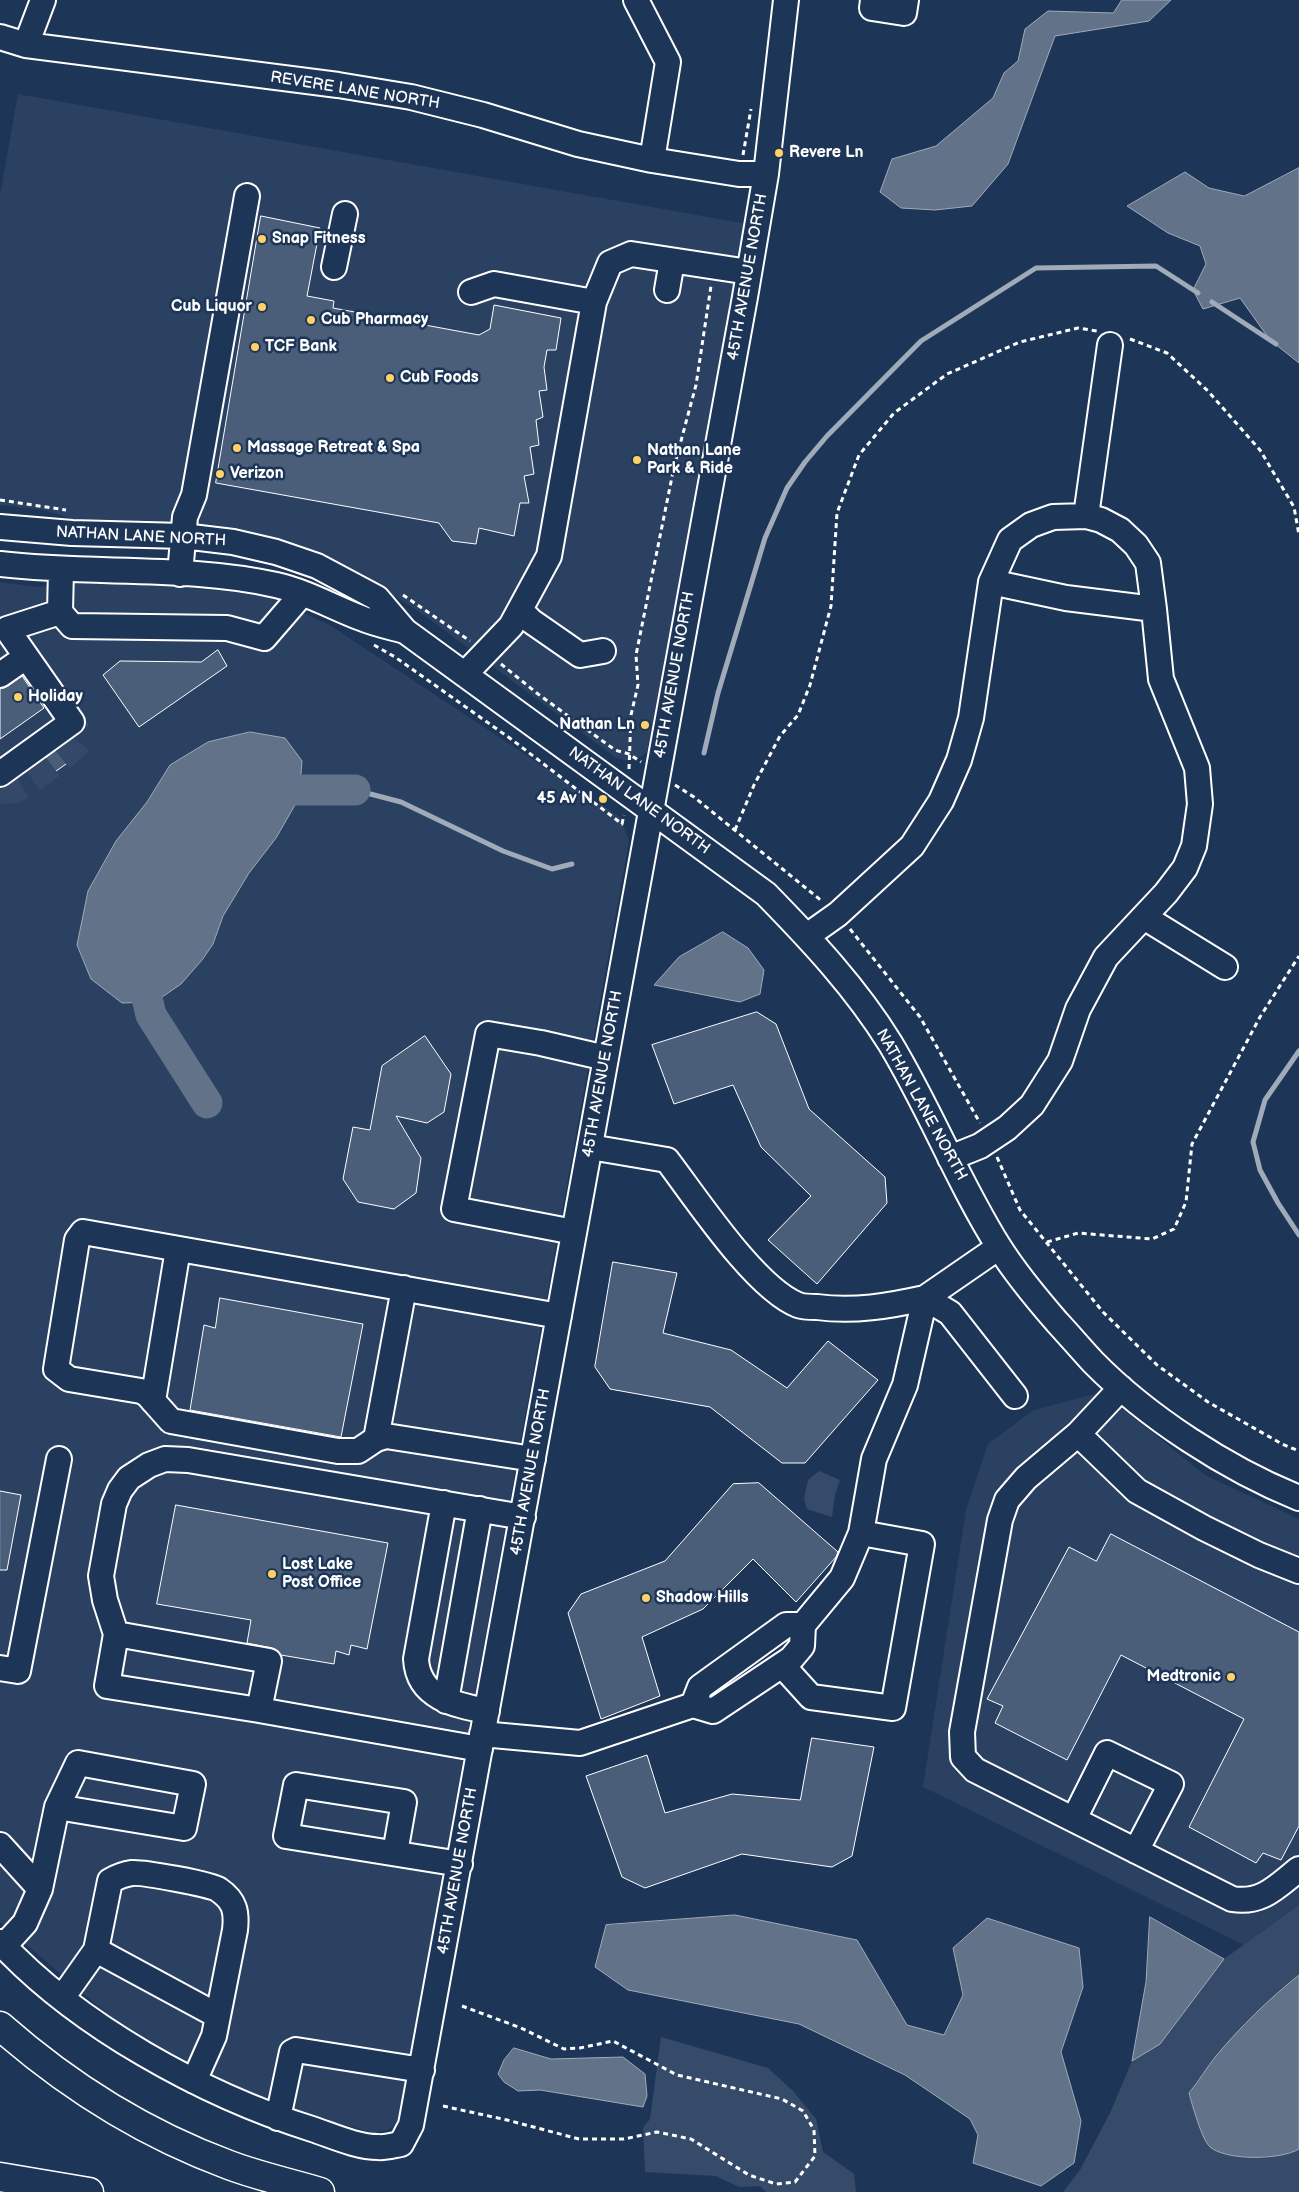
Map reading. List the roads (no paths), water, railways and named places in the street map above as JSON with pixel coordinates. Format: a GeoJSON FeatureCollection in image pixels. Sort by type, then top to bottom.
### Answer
{"type":"FeatureCollection","features":[{"type":"Feature","properties":{"kind":"highway"},"geometry":{"type":"LineString","coordinates":[[0,2026],[37,2058],[88,2093],[180,2146],[230,2166],[320,2192]]}},
{"type":"Feature","properties":{"kind":"highway"},"geometry":{"type":"LineString","coordinates":[[0,2177],[89,2192]]}},
{"type":"Feature","properties":{"kind":"street"},"geometry":{"type":"LineString","coordinates":[[26,45],[44,0]]}},
{"type":"Feature","properties":{"kind":"street"},"geometry":{"type":"LineString","coordinates":[[636,0],[668,62],[652,160]]}},
{"type":"Feature","properties":{"kind":"street","name":"45TH AVENUE NORTH"},"geometry":{"type":"LineString","coordinates":[[278,2118],[378,2148],[401,2144],[411,2124],[460,1864],[749,272],[766,174],[786,0]]}},
{"type":"Feature","properties":{"kind":"street"},"geometry":{"type":"LineString","coordinates":[[873,0],[872,8],[904,13],[906,0]]}},
{"type":"Feature","properties":{"kind":"street","name":"REVERE LANE NORTH"},"geometry":{"type":"LineString","coordinates":[[0,37],[26,45],[338,85],[411,97],[483,115],[578,144],[652,160],[739,174],[766,174]]}},
{"type":"Feature","properties":{"kind":"street"},"geometry":{"type":"LineString","coordinates":[[180,574],[185,517],[194,495],[247,196]]}},
{"type":"Feature","properties":{"kind":"street"},"geometry":{"type":"LineString","coordinates":[[334,267],[345,214]]}},
{"type":"Feature","properties":{"kind":"street"},"geometry":{"type":"LineString","coordinates":[[465,674],[511,626],[549,556],[594,302],[610,263],[631,254],[749,272]]}},
{"type":"Feature","properties":{"kind":"street"},"geometry":{"type":"LineString","coordinates":[[667,290],[672,261]]}},
{"type":"Feature","properties":{"kind":"street"},"geometry":{"type":"LineString","coordinates":[[471,292],[494,284],[594,302]]}},
{"type":"Feature","properties":{"kind":"street"},"geometry":{"type":"LineString","coordinates":[[1086,516],[1113,338]]}},
{"type":"Feature","properties":{"kind":"street"},"geometry":{"type":"LineString","coordinates":[[0,511],[13,512],[61,532]]}},
{"type":"Feature","properties":{"kind":"street"},"geometry":{"type":"LineString","coordinates":[[807,936],[838,914],[912,846],[945,793],[959,760],[971,718],[991,582],[1010,540],[1031,525],[1053,516],[1086,516],[1101,520],[1120,530],[1136,545],[1148,563],[1161,679],[1197,768],[1200,804],[1194,846],[1185,868],[1166,893],[1106,956],[1078,1009],[1060,1061],[1032,1105],[1007,1128],[980,1146],[950,1158]]}},
{"type":"Feature","properties":{"kind":"street","name":"NATHAN LANE NORTH"},"geometry":{"type":"LineString","coordinates":[[0,527],[61,532],[183,536],[233,542],[276,552],[317,566],[378,598],[405,631],[766,894],[807,936],[853,991],[889,1043],[999,1247],[1047,1311],[1121,1388],[1211,1454],[1299,1498]]}},
{"type":"Feature","properties":{"kind":"street","name":"NATHAN LANE NORTH"},"geometry":{"type":"LineString","coordinates":[[0,564],[61,569],[180,574],[277,585],[325,601],[361,618],[405,631]]}},
{"type":"Feature","properties":{"kind":"street"},"geometry":{"type":"LineString","coordinates":[[61,569],[60,612],[72,626],[227,628],[264,638],[302,594]]}},
{"type":"Feature","properties":{"kind":"street"},"geometry":{"type":"LineString","coordinates":[[991,582],[1066,598],[1154,608]]}},
{"type":"Feature","properties":{"kind":"street"},"geometry":{"type":"LineString","coordinates":[[520,610],[580,655],[603,651]]}},
{"type":"Feature","properties":{"kind":"street"},"geometry":{"type":"LineString","coordinates":[[0,774],[72,722],[26,656],[3,627],[60,612]]}},
{"type":"Feature","properties":{"kind":"street"},"geometry":{"type":"LineString","coordinates":[[0,674],[26,656]]}},
{"type":"Feature","properties":{"kind":"street"},"geometry":{"type":"LineString","coordinates":[[1144,917],[1225,967]]}},
{"type":"Feature","properties":{"kind":"street"},"geometry":{"type":"LineString","coordinates":[[574,1232],[454,1210],[488,1034],[541,1042],[606,1058]]}},
{"type":"Feature","properties":{"kind":"street"},"geometry":{"type":"LineString","coordinates":[[590,1147],[667,1160],[716,1226],[769,1287],[798,1305],[838,1310],[874,1308],[925,1298],[999,1247]]}},
{"type":"Feature","properties":{"kind":"street"},"geometry":{"type":"LineString","coordinates":[[533,1459],[386,1436],[376,1439],[358,1451],[338,1451],[171,1422],[153,1401],[141,1391],[69,1379],[56,1369],[77,1240],[82,1232],[559,1316]]}},
{"type":"Feature","properties":{"kind":"street"},"geometry":{"type":"LineString","coordinates":[[153,1401],[178,1249]]}},
{"type":"Feature","properties":{"kind":"street"},"geometry":{"type":"LineString","coordinates":[[376,1439],[404,1288]]}},
{"type":"Feature","properties":{"kind":"street"},"geometry":{"type":"LineString","coordinates":[[925,1298],[950,1313],[1015,1396]]}},
{"type":"Feature","properties":{"kind":"street"},"geometry":{"type":"LineString","coordinates":[[523,1517],[188,1460],[165,1459],[149,1465],[129,1478],[120,1490],[114,1504],[101,1576],[105,1600],[116,1634],[107,1686],[481,1742],[580,1744],[693,1705],[713,1712],[791,1659],[802,1646],[803,1625],[842,1578],[861,1533],[874,1459],[905,1385],[925,1298]]}},
{"type":"Feature","properties":{"kind":"street"},"geometry":{"type":"LineString","coordinates":[[1121,1388],[1078,1434],[1026,1478],[1007,1500],[1000,1520],[962,1732],[963,1757],[975,1770],[1232,1899],[1245,1901],[1258,1899],[1299,1869]]}},
{"type":"Feature","properties":{"kind":"street"},"geometry":{"type":"LineString","coordinates":[[1078,1434],[1137,1491],[1259,1555],[1299,1571]]}},
{"type":"Feature","properties":{"kind":"street"},"geometry":{"type":"LineString","coordinates":[[0,1668],[18,1671],[59,1459]]}},
{"type":"Feature","properties":{"kind":"street"},"geometry":{"type":"LineString","coordinates":[[444,1503],[416,1658],[417,1670],[423,1682],[431,1691],[446,1701],[487,1711]]}},
{"type":"Feature","properties":{"kind":"street"},"geometry":{"type":"LineString","coordinates":[[446,1701],[480,1509]]}},
{"type":"Feature","properties":{"kind":"street"},"geometry":{"type":"LineString","coordinates":[[782,1665],[811,1697],[893,1708],[922,1544],[861,1533]]}},
{"type":"Feature","properties":{"kind":"street"},"geometry":{"type":"LineString","coordinates":[[693,1705],[700,1687],[786,1625],[803,1625]]}},
{"type":"Feature","properties":{"kind":"street"},"geometry":{"type":"LineString","coordinates":[[116,1634],[269,1661],[259,1710]]}},
{"type":"Feature","properties":{"kind":"street"},"geometry":{"type":"LineString","coordinates":[[1074,1819],[1107,1753],[1171,1784],[1136,1851]]}},
{"type":"Feature","properties":{"kind":"street"},"geometry":{"type":"LineString","coordinates":[[57,1807],[184,1828],[193,1784],[78,1764],[57,1807],[40,1889],[24,1923],[2,1944],[62,1998],[139,2051],[194,2081],[278,2118],[292,2052],[296,2050],[422,2070]]}},
{"type":"Feature","properties":{"kind":"street"},"geometry":{"type":"LineString","coordinates":[[395,1853],[404,1802],[296,1784],[286,1836],[460,1864]]}},
{"type":"Feature","properties":{"kind":"street"},"geometry":{"type":"LineString","coordinates":[[0,1845],[40,1889]]}},
{"type":"Feature","properties":{"kind":"street"},"geometry":{"type":"LineString","coordinates":[[62,1998],[96,1950],[110,1881],[118,1876],[134,1873],[218,1889],[230,1900],[237,1912],[211,2046],[194,2081]]}},
{"type":"Feature","properties":{"kind":"street"},"geometry":{"type":"LineString","coordinates":[[96,1950],[218,2016]]}},
{"type":"Feature","properties":{"kind":"waterway"},"geometry":{"type":"LineString","coordinates":[[704,753],[718,693],[765,538],[787,488],[805,462],[827,436],[921,341],[1036,268],[1156,266],[1198,293]]}},
{"type":"Feature","properties":{"kind":"waterway"},"geometry":{"type":"LineString","coordinates":[[1212,302],[1276,344]]}},
{"type":"Feature","properties":{"kind":"waterway"},"geometry":{"type":"LineString","coordinates":[[258,790],[355,790]]}},
{"type":"Feature","properties":{"kind":"waterway"},"geometry":{"type":"LineString","coordinates":[[355,790],[401,802],[503,851],[552,869],[572,864]]}},
{"type":"Feature","properties":{"kind":"waterway"},"geometry":{"type":"LineString","coordinates":[[138,960],[151,1015],[207,1103]]}},
{"type":"Feature","properties":{"kind":"waterway"},"geometry":{"type":"LineString","coordinates":[[1299,1051],[1265,1100],[1253,1142],[1260,1170],[1278,1203],[1299,1235]]}},
{"type":"Feature","properties":{"kind":"tunnel"},"geometry":{"type":"LineString","coordinates":[[0,791],[10,792],[19,789],[44,773],[79,744],[82,739],[81,734],[72,722]]}},
{"type":"Feature","properties":{"kind":"place","name":"Revere Ln"},"geometry":{"type":"Point","coordinates":[779,153]}},
{"type":"Feature","properties":{"kind":"place","name":"Snap Fitness"},"geometry":{"type":"Point","coordinates":[262,239]}},
{"type":"Feature","properties":{"kind":"place","name":"Cub Liquor"},"geometry":{"type":"Point","coordinates":[262,307]}},
{"type":"Feature","properties":{"kind":"place","name":"Cub Pharmacy"},"geometry":{"type":"Point","coordinates":[311,320]}},
{"type":"Feature","properties":{"kind":"place","name":"TCF Bank"},"geometry":{"type":"Point","coordinates":[255,347]}},
{"type":"Feature","properties":{"kind":"place","name":"Cub Foods"},"geometry":{"type":"Point","coordinates":[390,378]}},
{"type":"Feature","properties":{"kind":"place","name":"Massage Retreat & Spa"},"geometry":{"type":"Point","coordinates":[237,448]}},
{"type":"Feature","properties":{"kind":"place","name":"Nathan Lane Park & Ride"},"geometry":{"type":"Point","coordinates":[637,460]}},
{"type":"Feature","properties":{"kind":"place","name":"Verizon"},"geometry":{"type":"Point","coordinates":[220,474]}},
{"type":"Feature","properties":{"kind":"place","name":"Holiday"},"geometry":{"type":"Point","coordinates":[18,697]}},
{"type":"Feature","properties":{"kind":"place","name":"Nathan Ln"},"geometry":{"type":"Point","coordinates":[645,725]}},
{"type":"Feature","properties":{"kind":"place","name":"45 Av N"},"geometry":{"type":"Point","coordinates":[603,799]}},
{"type":"Feature","properties":{"kind":"place","name":"Lost Lake Post Office"},"geometry":{"type":"Point","coordinates":[272,1574]}},
{"type":"Feature","properties":{"kind":"place","name":"Shadow Hills"},"geometry":{"type":"Point","coordinates":[646,1598]}},
{"type":"Feature","properties":{"kind":"place","name":"Medtronic"},"geometry":{"type":"Point","coordinates":[1231,1677]}}]}
